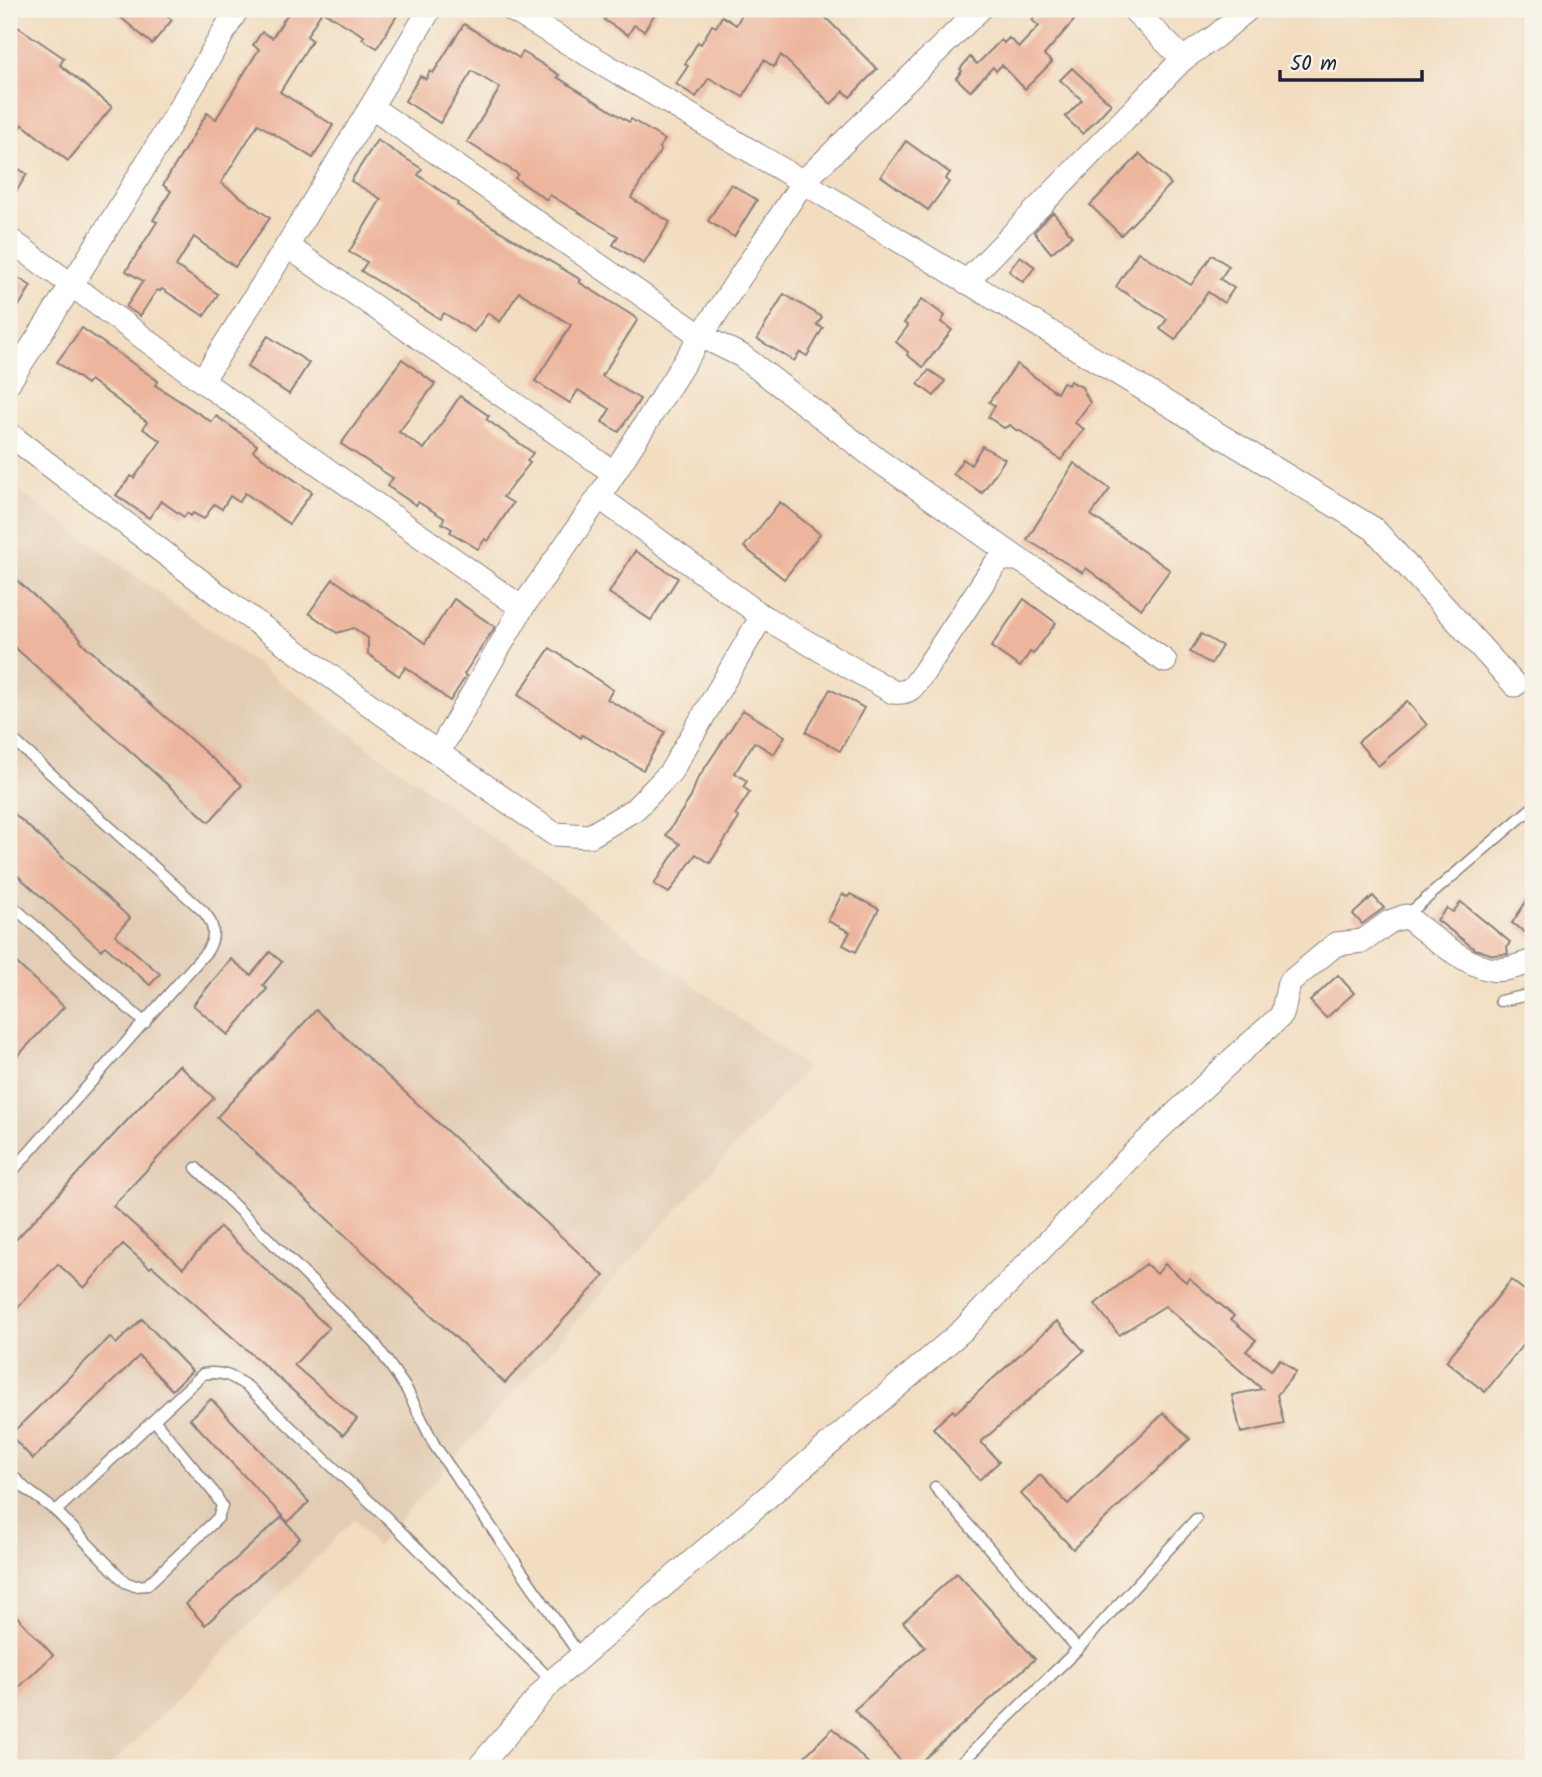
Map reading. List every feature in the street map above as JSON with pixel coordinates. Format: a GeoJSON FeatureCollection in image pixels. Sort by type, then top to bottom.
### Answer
{"type":"FeatureCollection","features":[{"type":"Feature","properties":{"kind":"street"},"geometry":{"type":"LineString","coordinates":[[9,382],[72,286],[237,9]]}},
{"type":"Feature","properties":{"kind":"street"},"geometry":{"type":"LineString","coordinates":[[202,381],[430,9]]}},
{"type":"Feature","properties":{"kind":"street"},"geometry":{"type":"LineString","coordinates":[[511,9],[1374,530],[1515,685]]}},
{"type":"Feature","properties":{"kind":"street"},"geometry":{"type":"LineString","coordinates":[[438,753],[523,608],[599,497],[701,336],[803,183],[979,9]]}},
{"type":"Feature","properties":{"kind":"street"},"geometry":{"type":"LineString","coordinates":[[1133,9],[1184,59]]}},
{"type":"Feature","properties":{"kind":"street"},"geometry":{"type":"LineString","coordinates":[[966,282],[1184,59],[1248,9]]}},
{"type":"Feature","properties":{"kind":"street"},"geometry":{"type":"LineString","coordinates":[[371,107],[701,336],[742,356],[879,461],[1165,661]]}},
{"type":"Feature","properties":{"kind":"street"},"geometry":{"type":"LineString","coordinates":[[9,239],[202,381],[523,608]]}},
{"type":"Feature","properties":{"kind":"street"},"geometry":{"type":"LineString","coordinates":[[287,246],[614,472]]}},
{"type":"Feature","properties":{"kind":"street"},"geometry":{"type":"LineString","coordinates":[[9,434],[228,601],[554,834],[590,836],[635,809],[670,773],[762,616]]}},
{"type":"Feature","properties":{"kind":"street"},"geometry":{"type":"LineString","coordinates":[[599,497],[762,616],[894,692],[904,693],[912,689],[994,566],[1002,559],[1018,559]]}},
{"type":"Feature","properties":{"kind":"street"},"geometry":{"type":"LineString","coordinates":[[478,1768],[552,1681],[963,1330],[1135,1153],[1282,1015],[1289,984],[1336,944],[1363,941],[1389,922],[1406,916],[1475,965],[1491,970],[1508,969],[1533,961]]}},
{"type":"Feature","properties":{"kind":"lane"},"geometry":{"type":"LineString","coordinates":[[9,736],[210,919],[214,935],[207,951],[9,1175]]}},
{"type":"Feature","properties":{"kind":"lane"},"geometry":{"type":"LineString","coordinates":[[1406,916],[1533,807]]}},
{"type":"Feature","properties":{"kind":"lane"},"geometry":{"type":"LineString","coordinates":[[9,903],[145,1023]]}},
{"type":"Feature","properties":{"kind":"lane"},"geometry":{"type":"LineString","coordinates":[[1500,1001],[1533,994]]}},
{"type":"Feature","properties":{"kind":"lane"},"geometry":{"type":"LineString","coordinates":[[196,1168],[374,1342],[407,1390],[435,1446],[581,1657]]}},
{"type":"Feature","properties":{"kind":"lane"},"geometry":{"type":"LineString","coordinates":[[57,1511],[203,1374],[215,1371],[229,1375],[248,1387],[386,1517],[552,1681]]}},
{"type":"Feature","properties":{"kind":"lane"},"geometry":{"type":"LineString","coordinates":[[9,1472],[26,1489],[57,1511],[125,1583],[147,1585],[218,1518],[222,1506],[154,1420]]}},
{"type":"Feature","properties":{"kind":"lane"},"geometry":{"type":"LineString","coordinates":[[935,1487],[1078,1649]]}},
{"type":"Feature","properties":{"kind":"lane"},"geometry":{"type":"LineString","coordinates":[[956,1768],[1078,1649],[1196,1519]]}},
{"type":"Feature","properties":{"kind":"shaded area"},"geometry":{"type":"Polygon","coordinates":[[[9,483],[807,1068],[627,1264],[376,1547],[354,1519],[109,1768],[9,1768],[9,483]]]}},
{"type":"Feature","properties":{"kind":"building"},"geometry":{"type":"Polygon","coordinates":[[[111,9],[159,9],[172,20],[152,44],[111,9]]]}},
{"type":"Feature","properties":{"kind":"building"},"geometry":{"type":"Polygon","coordinates":[[[291,9],[401,9],[377,48],[362,39],[364,36],[322,11],[307,36],[312,40],[280,92],[333,125],[313,158],[258,124],[221,183],[270,218],[235,267],[194,237],[176,266],[218,294],[204,316],[162,289],[157,290],[140,316],[126,307],[143,281],[126,271],[157,222],[153,220],[171,191],[163,185],[207,113],[216,119],[259,49],[253,45],[262,32],[272,38],[291,9]]]}},
{"type":"Feature","properties":{"kind":"building"},"geometry":{"type":"Polygon","coordinates":[[[607,9],[658,9],[644,31],[634,25],[628,35],[604,20],[610,11],[607,9]]]}},
{"type":"Feature","properties":{"kind":"building"},"geometry":{"type":"Polygon","coordinates":[[[745,9],[817,9],[877,69],[850,97],[844,91],[831,104],[781,55],[774,67],[764,60],[743,97],[709,78],[696,97],[676,84],[688,66],[685,64],[698,42],[701,44],[712,25],[716,27],[722,16],[736,25],[745,9]]]}},
{"type":"Feature","properties":{"kind":"building"},"geometry":{"type":"Polygon","coordinates":[[[1041,9],[1084,9],[1044,55],[1052,62],[1025,89],[1002,65],[996,71],[993,67],[970,91],[956,78],[970,57],[977,64],[1001,40],[1004,43],[1009,38],[1019,47],[1039,26],[1032,20],[1041,9]]]}},
{"type":"Feature","properties":{"kind":"building"},"geometry":{"type":"Polygon","coordinates":[[[464,24],[519,58],[523,52],[559,75],[557,77],[629,122],[631,119],[665,140],[631,198],[670,222],[644,264],[613,245],[618,236],[550,195],[547,200],[515,178],[518,174],[467,142],[500,88],[472,71],[440,123],[405,101],[420,76],[426,79],[430,71],[433,73],[464,24]]]}},
{"type":"Feature","properties":{"kind":"building"},"geometry":{"type":"Polygon","coordinates":[[[18,27],[64,58],[60,65],[112,107],[68,161],[22,124],[9,146],[9,38],[18,27]]]}},
{"type":"Feature","properties":{"kind":"building"},"geometry":{"type":"Polygon","coordinates":[[[1072,68],[1111,104],[1083,134],[1065,117],[1082,100],[1060,80],[1072,68]]]}},
{"type":"Feature","properties":{"kind":"building"},"geometry":{"type":"Polygon","coordinates":[[[377,140],[422,169],[418,175],[458,203],[457,205],[581,280],[579,282],[638,319],[602,376],[640,399],[619,432],[602,422],[610,409],[578,390],[570,403],[535,381],[571,325],[519,292],[500,322],[488,313],[474,332],[444,313],[440,319],[361,271],[367,262],[349,252],[381,199],[351,181],[377,140]]]}},
{"type":"Feature","properties":{"kind":"building"},"geometry":{"type":"Polygon","coordinates":[[[906,141],[950,173],[945,179],[949,182],[928,210],[881,176],[906,141]]]}},
{"type":"Feature","properties":{"kind":"building"},"geometry":{"type":"Polygon","coordinates":[[[1140,154],[1171,184],[1121,235],[1090,205],[1140,154]]]}},
{"type":"Feature","properties":{"kind":"building"},"geometry":{"type":"Polygon","coordinates":[[[9,163],[27,174],[9,203],[9,163]]]}},
{"type":"Feature","properties":{"kind":"building"},"geometry":{"type":"Polygon","coordinates":[[[731,184],[757,200],[734,237],[708,221],[731,184]]]}},
{"type":"Feature","properties":{"kind":"building"},"geometry":{"type":"Polygon","coordinates":[[[1053,212],[1072,236],[1051,253],[1034,232],[1053,212]]]}},
{"type":"Feature","properties":{"kind":"building"},"geometry":{"type":"Polygon","coordinates":[[[1138,252],[1191,285],[1212,255],[1229,266],[1220,279],[1234,288],[1224,303],[1208,292],[1175,340],[1160,329],[1167,319],[1116,287],[1138,252]]]}},
{"type":"Feature","properties":{"kind":"building"},"geometry":{"type":"Polygon","coordinates":[[[1020,256],[1035,267],[1023,282],[1009,271],[1020,256]]]}},
{"type":"Feature","properties":{"kind":"building"},"geometry":{"type":"Polygon","coordinates":[[[9,272],[31,286],[9,322],[9,272]]]}},
{"type":"Feature","properties":{"kind":"building"},"geometry":{"type":"Polygon","coordinates":[[[784,294],[822,317],[817,325],[823,328],[807,356],[800,352],[794,361],[757,339],[784,294]]]}},
{"type":"Feature","properties":{"kind":"building"},"geometry":{"type":"Polygon","coordinates":[[[922,299],[945,316],[941,322],[952,330],[923,367],[896,342],[908,326],[904,323],[922,299]]]}},
{"type":"Feature","properties":{"kind":"building"},"geometry":{"type":"Polygon","coordinates":[[[82,328],[158,381],[155,385],[212,422],[216,416],[257,445],[253,451],[312,492],[289,524],[245,493],[239,502],[230,496],[222,509],[214,504],[204,519],[193,513],[191,516],[187,513],[184,517],[161,501],[149,518],[116,495],[131,476],[134,478],[161,441],[143,429],[147,422],[90,380],[87,384],[57,362],[82,328]]]}},
{"type":"Feature","properties":{"kind":"building"},"geometry":{"type":"Polygon","coordinates":[[[268,336],[309,363],[289,394],[247,367],[268,336]]]}},
{"type":"Feature","properties":{"kind":"building"},"geometry":{"type":"Polygon","coordinates":[[[402,359],[435,384],[399,432],[424,449],[460,396],[489,416],[486,419],[533,453],[527,461],[530,463],[503,497],[513,503],[488,541],[485,539],[478,549],[450,532],[452,529],[442,523],[444,518],[418,502],[416,505],[387,486],[393,478],[341,444],[402,359]]]}},
{"type":"Feature","properties":{"kind":"building"},"geometry":{"type":"Polygon","coordinates":[[[1017,364],[1057,393],[1063,382],[1068,385],[1070,381],[1082,387],[1090,403],[1075,423],[1084,429],[1061,460],[1019,430],[1018,432],[1010,425],[1004,428],[988,417],[995,406],[989,402],[1017,364]]]}},
{"type":"Feature","properties":{"kind":"building"},"geometry":{"type":"Polygon","coordinates":[[[929,370],[945,381],[934,396],[918,384],[929,370]]]}},
{"type":"Feature","properties":{"kind":"building"},"geometry":{"type":"Polygon","coordinates":[[[982,446],[1005,459],[982,493],[953,474],[963,459],[971,465],[982,446]]]}},
{"type":"Feature","properties":{"kind":"building"},"geometry":{"type":"Polygon","coordinates":[[[1074,463],[1110,489],[1091,515],[1170,570],[1141,609],[1086,568],[1083,573],[1027,540],[1074,463]]]}},
{"type":"Feature","properties":{"kind":"building"},"geometry":{"type":"Polygon","coordinates":[[[780,502],[820,534],[784,579],[744,547],[780,502]]]}},
{"type":"Feature","properties":{"kind":"building"},"geometry":{"type":"Polygon","coordinates":[[[635,551],[678,578],[651,620],[609,593],[635,551]]]}},
{"type":"Feature","properties":{"kind":"building"},"geometry":{"type":"Polygon","coordinates":[[[9,573],[81,639],[80,641],[242,785],[209,822],[9,642],[9,573]]]}},
{"type":"Feature","properties":{"kind":"building"},"geometry":{"type":"Polygon","coordinates":[[[333,579],[425,643],[454,599],[495,627],[450,701],[406,667],[399,676],[368,654],[368,638],[354,628],[337,633],[309,613],[333,579]]]}},
{"type":"Feature","properties":{"kind":"building"},"geometry":{"type":"Polygon","coordinates":[[[1024,599],[1056,623],[1020,667],[991,647],[1024,599]]]}},
{"type":"Feature","properties":{"kind":"building"},"geometry":{"type":"Polygon","coordinates":[[[1201,634],[1222,646],[1211,664],[1190,652],[1201,634]]]}},
{"type":"Feature","properties":{"kind":"building"},"geometry":{"type":"Polygon","coordinates":[[[550,648],[613,690],[607,699],[665,732],[643,770],[582,735],[581,738],[518,695],[550,648]]]}},
{"type":"Feature","properties":{"kind":"building"},"geometry":{"type":"Polygon","coordinates":[[[830,689],[864,708],[840,751],[806,732],[830,689]]]}},
{"type":"Feature","properties":{"kind":"building"},"geometry":{"type":"Polygon","coordinates":[[[1407,701],[1427,725],[1378,766],[1358,742],[1407,701]]]}},
{"type":"Feature","properties":{"kind":"building"},"geometry":{"type":"Polygon","coordinates":[[[743,710],[785,736],[774,754],[754,742],[735,773],[747,781],[743,787],[750,792],[735,815],[739,818],[710,863],[696,854],[669,893],[654,884],[680,844],[666,835],[691,797],[697,780],[743,710]]]}},
{"type":"Feature","properties":{"kind":"building"},"geometry":{"type":"Polygon","coordinates":[[[9,809],[130,918],[115,935],[160,974],[150,985],[105,946],[101,950],[9,868],[9,809]]]}},
{"type":"Feature","properties":{"kind":"building"},"geometry":{"type":"Polygon","coordinates":[[[1533,891],[1533,938],[1512,923],[1533,891]]]}},
{"type":"Feature","properties":{"kind":"building"},"geometry":{"type":"Polygon","coordinates":[[[842,894],[848,897],[850,894],[879,909],[856,952],[843,945],[850,932],[828,921],[842,894]]]}},
{"type":"Feature","properties":{"kind":"building"},"geometry":{"type":"Polygon","coordinates":[[[1373,896],[1384,908],[1362,924],[1353,914],[1373,896]]]}},
{"type":"Feature","properties":{"kind":"building"},"geometry":{"type":"Polygon","coordinates":[[[1461,902],[1510,942],[1507,947],[1508,954],[1493,955],[1475,949],[1437,920],[1447,908],[1453,912],[1461,902]]]}},
{"type":"Feature","properties":{"kind":"building"},"geometry":{"type":"Polygon","coordinates":[[[270,952],[282,962],[263,985],[267,989],[228,1035],[193,1005],[231,959],[251,975],[270,952]]]}},
{"type":"Feature","properties":{"kind":"building"},"geometry":{"type":"Polygon","coordinates":[[[9,956],[64,1007],[9,1065],[9,956]]]}},
{"type":"Feature","properties":{"kind":"building"},"geometry":{"type":"Polygon","coordinates":[[[1338,975],[1354,993],[1326,1018],[1310,1001],[1338,975]]]}},
{"type":"Feature","properties":{"kind":"building"},"geometry":{"type":"Polygon","coordinates":[[[316,1010],[604,1276],[505,1383],[217,1117],[316,1010]]]}},
{"type":"Feature","properties":{"kind":"building"},"geometry":{"type":"Polygon","coordinates":[[[179,1065],[214,1098],[113,1206],[183,1268],[220,1227],[329,1328],[294,1365],[357,1419],[343,1435],[152,1266],[150,1268],[123,1244],[84,1288],[58,1264],[9,1317],[9,1247],[179,1065]]]}},
{"type":"Feature","properties":{"kind":"building"},"geometry":{"type":"Polygon","coordinates":[[[1146,1264],[1157,1274],[1165,1264],[1186,1282],[1189,1278],[1234,1316],[1231,1319],[1256,1340],[1246,1351],[1271,1370],[1280,1359],[1296,1372],[1277,1395],[1284,1424],[1241,1433],[1232,1395],[1262,1389],[1165,1306],[1119,1335],[1095,1304],[1146,1264]]]}},
{"type":"Feature","properties":{"kind":"building"},"geometry":{"type":"Polygon","coordinates":[[[1511,1280],[1533,1297],[1533,1332],[1485,1392],[1446,1361],[1511,1280]]]}},
{"type":"Feature","properties":{"kind":"building"},"geometry":{"type":"Polygon","coordinates":[[[142,1319],[192,1371],[172,1390],[139,1356],[33,1459],[10,1435],[110,1337],[116,1344],[142,1319]]]}},
{"type":"Feature","properties":{"kind":"building"},"geometry":{"type":"Polygon","coordinates":[[[1057,1321],[1084,1351],[981,1442],[999,1462],[979,1480],[933,1428],[953,1410],[955,1413],[1057,1321]]]}},
{"type":"Feature","properties":{"kind":"building"},"geometry":{"type":"Polygon","coordinates":[[[211,1399],[309,1502],[288,1522],[190,1419],[211,1399]]]}},
{"type":"Feature","properties":{"kind":"building"},"geometry":{"type":"Polygon","coordinates":[[[1164,1413],[1190,1439],[1073,1549],[1021,1494],[1040,1475],[1068,1504],[1164,1413]]]}},
{"type":"Feature","properties":{"kind":"building"},"geometry":{"type":"Polygon","coordinates":[[[282,1517],[300,1538],[205,1625],[186,1604],[282,1517]]]}},
{"type":"Feature","properties":{"kind":"building"},"geometry":{"type":"Polygon","coordinates":[[[957,1573],[1035,1659],[914,1768],[907,1768],[854,1710],[925,1647],[903,1622],[957,1573]]]}},
{"type":"Feature","properties":{"kind":"building"},"geometry":{"type":"Polygon","coordinates":[[[9,1608],[53,1655],[9,1697],[9,1608]]]}},
{"type":"Feature","properties":{"kind":"building"},"geometry":{"type":"Polygon","coordinates":[[[833,1728],[873,1768],[793,1768],[833,1728]]]}}]}
